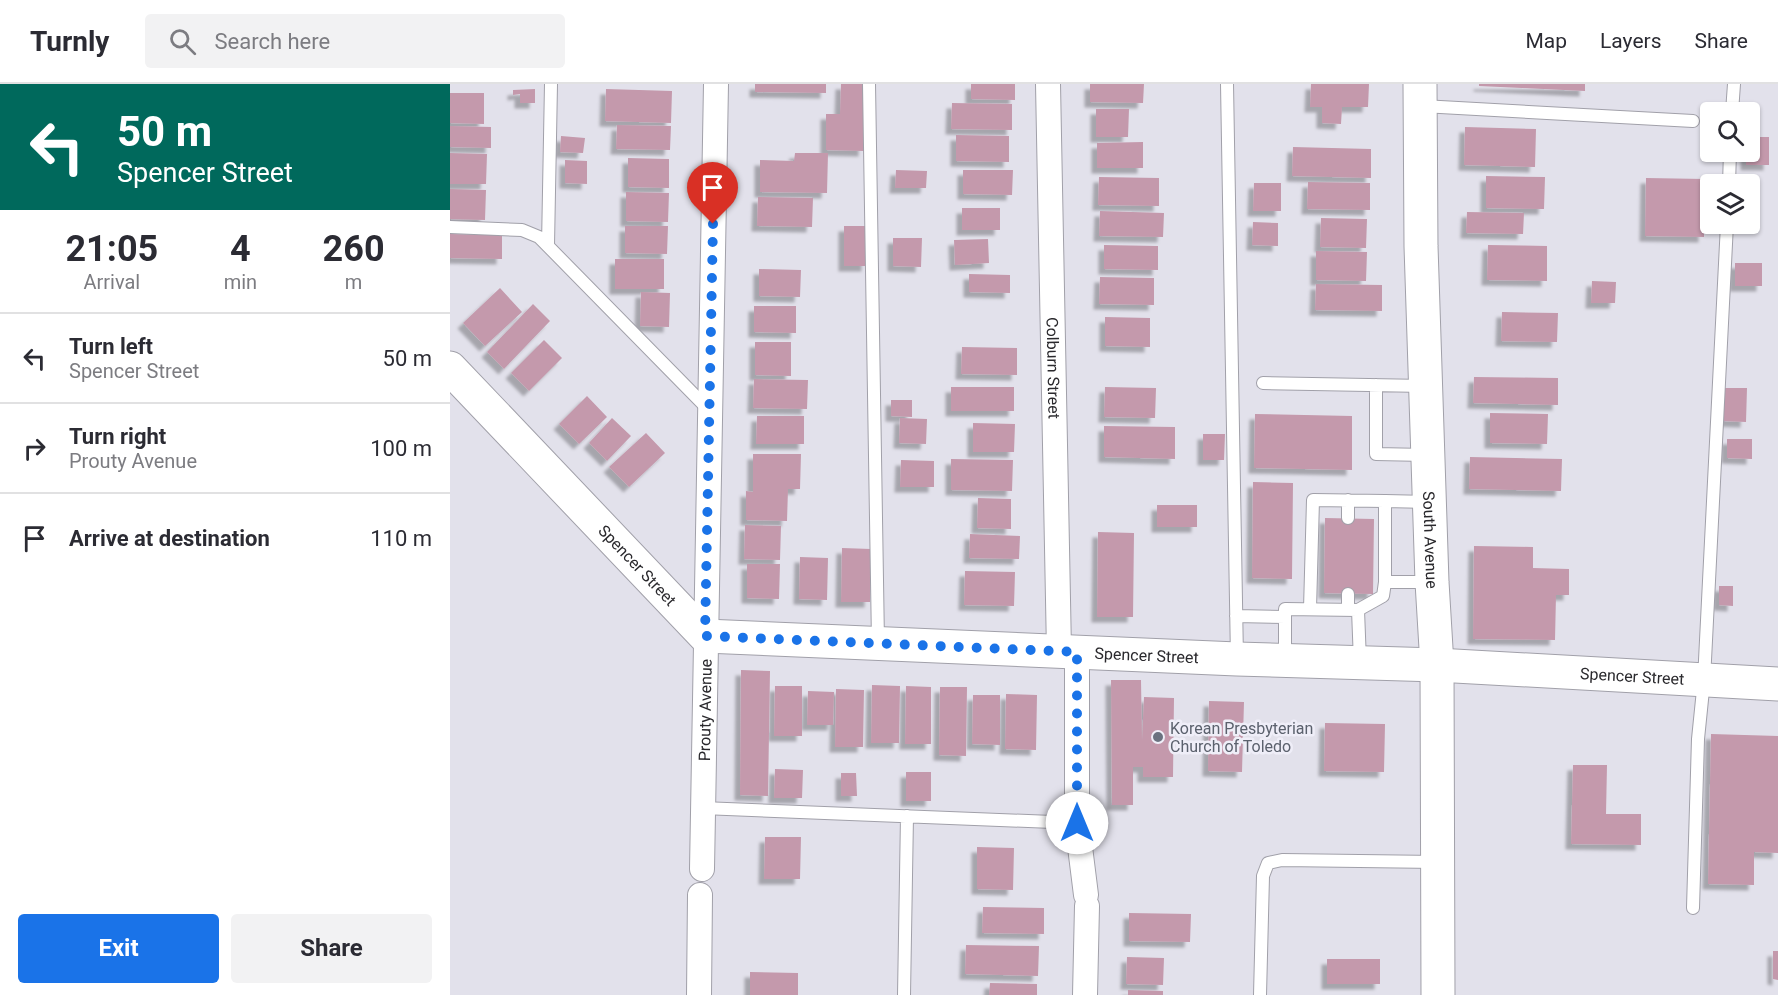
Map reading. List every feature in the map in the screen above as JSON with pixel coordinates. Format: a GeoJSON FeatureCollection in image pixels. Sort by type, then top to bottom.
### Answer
{"type":"FeatureCollection","features":[{"type":"Feature","properties":{"kind":"street","name":"Prouty Avenue"},"geometry":{"type":"LineString","coordinates":[[702,869],[716,84]]}},
{"type":"Feature","properties":{"kind":"street","name":"Colburn Street"},"geometry":{"type":"LineString","coordinates":[[1048,84],[1068,652],[1077,823],[1087,900],[1085,995]]}},
{"type":"Feature","properties":{"kind":"street","name":"South Avenue"},"geometry":{"type":"LineString","coordinates":[[1420,95],[1421,246],[1432,582],[1437,665],[1438,995]]}},
{"type":"Feature","properties":{"kind":"street","name":"Spencer Street"},"geometry":{"type":"LineString","coordinates":[[450,368],[705,636],[1285,661],[1437,665],[1778,684]]}},
{"type":"Feature","properties":{"kind":"street"},"geometry":{"type":"LineString","coordinates":[[699,995],[700,895]]}},
{"type":"Feature","properties":{"kind":"lane"},"geometry":{"type":"LineString","coordinates":[[548,245],[551,84]]}},
{"type":"Feature","properties":{"kind":"lane"},"geometry":{"type":"LineString","coordinates":[[869,84],[878,644]]}},
{"type":"Feature","properties":{"kind":"lane"},"geometry":{"type":"LineString","coordinates":[[1227,84],[1237,659]]}},
{"type":"Feature","properties":{"kind":"lane"},"geometry":{"type":"LineString","coordinates":[[1733,102],[1734,84]]}},
{"type":"Feature","properties":{"kind":"lane"},"geometry":{"type":"LineString","coordinates":[[1420,95],[1693,121]]}},
{"type":"Feature","properties":{"kind":"lane"},"geometry":{"type":"LineString","coordinates":[[450,227],[522,230],[539,237],[710,411]]}},
{"type":"Feature","properties":{"kind":"lane"},"geometry":{"type":"LineString","coordinates":[[1693,908],[1698,739],[1704,680],[1726,234]]}},
{"type":"Feature","properties":{"kind":"lane"},"geometry":{"type":"LineString","coordinates":[[1263,382],[1426,386]]}},
{"type":"Feature","properties":{"kind":"lane"},"geometry":{"type":"LineString","coordinates":[[1376,385],[1376,454],[1429,455]]}},
{"type":"Feature","properties":{"kind":"lane"},"geometry":{"type":"LineString","coordinates":[[1310,609],[1313,500],[1431,502]]}},
{"type":"Feature","properties":{"kind":"lane"},"geometry":{"type":"LineString","coordinates":[[1348,500],[1348,518]]}},
{"type":"Feature","properties":{"kind":"lane"},"geometry":{"type":"LineString","coordinates":[[1285,661],[1285,609],[1353,610],[1383,596],[1385,501]]}},
{"type":"Feature","properties":{"kind":"lane"},"geometry":{"type":"LineString","coordinates":[[1385,582],[1432,582]]}},
{"type":"Feature","properties":{"kind":"lane"},"geometry":{"type":"LineString","coordinates":[[1348,594],[1353,610],[1360,663]]}},
{"type":"Feature","properties":{"kind":"lane"},"geometry":{"type":"LineString","coordinates":[[1236,616],[1285,617]]}},
{"type":"Feature","properties":{"kind":"lane"},"geometry":{"type":"LineString","coordinates":[[702,808],[1077,823]]}},
{"type":"Feature","properties":{"kind":"lane"},"geometry":{"type":"LineString","coordinates":[[904,995],[907,816]]}},
{"type":"Feature","properties":{"kind":"lane"},"geometry":{"type":"LineString","coordinates":[[1260,995],[1263,876],[1268,863],[1282,860],[1438,862]]}},
{"type":"Feature","properties":{"kind":"building"},"geometry":{"type":"Polygon","coordinates":[[[755,84],[826,84],[826,93],[755,92],[755,84]]]}},
{"type":"Feature","properties":{"kind":"building"},"geometry":{"type":"Polygon","coordinates":[[[841,84],[865,84],[864,151],[826,150],[826,114],[840,114],[841,84]]]}},
{"type":"Feature","properties":{"kind":"building"},"geometry":{"type":"Polygon","coordinates":[[[971,84],[1015,84],[1015,100],[971,99],[971,84]]]}},
{"type":"Feature","properties":{"kind":"building"},"geometry":{"type":"Polygon","coordinates":[[[1090,84],[1144,84],[1143,103],[1090,102],[1090,84]]]}},
{"type":"Feature","properties":{"kind":"building"},"geometry":{"type":"Polygon","coordinates":[[[1311,84],[1369,84],[1368,107],[1342,107],[1341,124],[1322,123],[1322,107],[1310,107],[1311,84]]]}},
{"type":"Feature","properties":{"kind":"building"},"geometry":{"type":"Polygon","coordinates":[[[1479,84],[1585,84],[1585,91],[1479,86],[1479,84]]]}},
{"type":"Feature","properties":{"kind":"building"},"geometry":{"type":"Polygon","coordinates":[[[535,89],[535,103],[520,103],[520,94],[513,95],[513,90],[535,89]]]}},
{"type":"Feature","properties":{"kind":"building"},"geometry":{"type":"Polygon","coordinates":[[[606,89],[672,91],[671,123],[605,121],[606,89]]]}},
{"type":"Feature","properties":{"kind":"building"},"geometry":{"type":"Polygon","coordinates":[[[450,93],[484,93],[484,124],[450,123],[450,93]]]}},
{"type":"Feature","properties":{"kind":"building"},"geometry":{"type":"Polygon","coordinates":[[[952,103],[1012,104],[1012,130],[951,129],[952,103]]]}},
{"type":"Feature","properties":{"kind":"building"},"geometry":{"type":"Polygon","coordinates":[[[1096,109],[1129,109],[1128,137],[1096,137],[1096,109]]]}},
{"type":"Feature","properties":{"kind":"building"},"geometry":{"type":"Polygon","coordinates":[[[617,125],[671,126],[670,150],[616,149],[617,125]]]}},
{"type":"Feature","properties":{"kind":"building"},"geometry":{"type":"Polygon","coordinates":[[[450,126],[491,127],[491,148],[450,147],[450,126]]]}},
{"type":"Feature","properties":{"kind":"building"},"geometry":{"type":"Polygon","coordinates":[[[1465,127],[1536,129],[1535,167],[1464,165],[1465,127]]]}},
{"type":"Feature","properties":{"kind":"building"},"geometry":{"type":"Polygon","coordinates":[[[956,135],[1009,136],[1009,162],[956,161],[956,135]]]}},
{"type":"Feature","properties":{"kind":"building"},"geometry":{"type":"Polygon","coordinates":[[[561,136],[585,138],[583,153],[560,152],[561,136]]]}},
{"type":"Feature","properties":{"kind":"building"},"geometry":{"type":"Polygon","coordinates":[[[1760,137],[1769,137],[1769,165],[1746,165],[1746,162],[1760,162],[1760,137]]]}},
{"type":"Feature","properties":{"kind":"building"},"geometry":{"type":"Polygon","coordinates":[[[1143,142],[1143,168],[1097,168],[1097,143],[1143,142]]]}},
{"type":"Feature","properties":{"kind":"building"},"geometry":{"type":"Polygon","coordinates":[[[1293,147],[1371,149],[1371,178],[1292,176],[1293,147]]]}},
{"type":"Feature","properties":{"kind":"building"},"geometry":{"type":"Polygon","coordinates":[[[450,153],[487,154],[486,184],[450,184],[450,153]]]}},
{"type":"Feature","properties":{"kind":"building"},"geometry":{"type":"Polygon","coordinates":[[[795,153],[828,153],[827,193],[760,192],[760,160],[794,161],[795,153]]]}},
{"type":"Feature","properties":{"kind":"building"},"geometry":{"type":"Polygon","coordinates":[[[628,158],[669,159],[669,188],[628,187],[628,158]]]}},
{"type":"Feature","properties":{"kind":"building"},"geometry":{"type":"Polygon","coordinates":[[[565,160],[587,161],[587,184],[565,183],[565,160]]]}},
{"type":"Feature","properties":{"kind":"building"},"geometry":{"type":"Polygon","coordinates":[[[896,170],[927,171],[926,188],[895,188],[896,170]]]}},
{"type":"Feature","properties":{"kind":"building"},"geometry":{"type":"Polygon","coordinates":[[[963,170],[1013,170],[1012,195],[963,194],[963,170]]]}},
{"type":"Feature","properties":{"kind":"building"},"geometry":{"type":"Polygon","coordinates":[[[1486,176],[1545,177],[1544,209],[1486,208],[1486,176]]]}},
{"type":"Feature","properties":{"kind":"building"},"geometry":{"type":"Polygon","coordinates":[[[1099,177],[1159,178],[1159,206],[1098,205],[1099,177]]]}},
{"type":"Feature","properties":{"kind":"building"},"geometry":{"type":"Polygon","coordinates":[[[1646,178],[1700,179],[1700,234],[1704,234],[1704,237],[1645,236],[1646,178]]]}},
{"type":"Feature","properties":{"kind":"building"},"geometry":{"type":"Polygon","coordinates":[[[1308,182],[1370,183],[1370,210],[1307,209],[1308,182]]]}},
{"type":"Feature","properties":{"kind":"building"},"geometry":{"type":"Polygon","coordinates":[[[1254,183],[1281,183],[1281,211],[1253,211],[1254,183]]]}},
{"type":"Feature","properties":{"kind":"building"},"geometry":{"type":"Polygon","coordinates":[[[450,189],[486,190],[485,220],[450,219],[450,189]]]}},
{"type":"Feature","properties":{"kind":"building"},"geometry":{"type":"Polygon","coordinates":[[[626,192],[669,193],[668,222],[626,221],[626,192]]]}},
{"type":"Feature","properties":{"kind":"building"},"geometry":{"type":"Polygon","coordinates":[[[758,197],[813,198],[812,227],[757,226],[758,197]]]}},
{"type":"Feature","properties":{"kind":"building"},"geometry":{"type":"Polygon","coordinates":[[[962,208],[1000,208],[1000,230],[962,230],[962,208]]]}},
{"type":"Feature","properties":{"kind":"building"},"geometry":{"type":"Polygon","coordinates":[[[1100,211],[1164,213],[1163,237],[1099,236],[1100,211]]]}},
{"type":"Feature","properties":{"kind":"building"},"geometry":{"type":"Polygon","coordinates":[[[1467,212],[1524,213],[1523,234],[1466,233],[1467,212]]]}},
{"type":"Feature","properties":{"kind":"building"},"geometry":{"type":"Polygon","coordinates":[[[1321,218],[1367,219],[1366,248],[1320,247],[1321,218]]]}},
{"type":"Feature","properties":{"kind":"building"},"geometry":{"type":"Polygon","coordinates":[[[1253,222],[1278,223],[1278,246],[1252,245],[1253,222]]]}},
{"type":"Feature","properties":{"kind":"building"},"geometry":{"type":"Polygon","coordinates":[[[625,226],[668,226],[667,254],[625,253],[625,226]]]}},
{"type":"Feature","properties":{"kind":"building"},"geometry":{"type":"Polygon","coordinates":[[[844,226],[868,226],[867,266],[844,266],[844,226]]]}},
{"type":"Feature","properties":{"kind":"building"},"geometry":{"type":"Polygon","coordinates":[[[450,234],[502,235],[502,259],[450,258],[450,234]]]}},
{"type":"Feature","properties":{"kind":"building"},"geometry":{"type":"Polygon","coordinates":[[[893,238],[922,238],[921,267],[893,266],[893,238]]]}},
{"type":"Feature","properties":{"kind":"building"},"geometry":{"type":"Polygon","coordinates":[[[988,239],[989,263],[955,265],[954,240],[988,239]]]}},
{"type":"Feature","properties":{"kind":"building"},"geometry":{"type":"Polygon","coordinates":[[[1104,245],[1158,246],[1158,270],[1104,269],[1104,245]]]}},
{"type":"Feature","properties":{"kind":"building"},"geometry":{"type":"Polygon","coordinates":[[[1488,245],[1547,246],[1547,281],[1487,280],[1488,245]]]}},
{"type":"Feature","properties":{"kind":"building"},"geometry":{"type":"Polygon","coordinates":[[[1316,251],[1367,252],[1366,281],[1316,280],[1316,251]]]}},
{"type":"Feature","properties":{"kind":"building"},"geometry":{"type":"Polygon","coordinates":[[[615,259],[664,259],[664,289],[615,289],[615,259]]]}},
{"type":"Feature","properties":{"kind":"building"},"geometry":{"type":"Polygon","coordinates":[[[1735,263],[1762,263],[1762,286],[1735,286],[1735,263]]]}},
{"type":"Feature","properties":{"kind":"building"},"geometry":{"type":"Polygon","coordinates":[[[759,269],[801,270],[800,297],[759,296],[759,269]]]}},
{"type":"Feature","properties":{"kind":"building"},"geometry":{"type":"Polygon","coordinates":[[[969,274],[1010,275],[1010,293],[969,292],[969,274]]]}},
{"type":"Feature","properties":{"kind":"building"},"geometry":{"type":"Polygon","coordinates":[[[1100,277],[1154,278],[1154,305],[1099,304],[1100,277]]]}},
{"type":"Feature","properties":{"kind":"building"},"geometry":{"type":"Polygon","coordinates":[[[1592,281],[1616,282],[1615,303],[1591,303],[1592,281]]]}},
{"type":"Feature","properties":{"kind":"building"},"geometry":{"type":"Polygon","coordinates":[[[1316,284],[1382,285],[1382,311],[1315,310],[1316,284]]]}},
{"type":"Feature","properties":{"kind":"building"},"geometry":{"type":"Polygon","coordinates":[[[500,288],[522,312],[485,346],[463,323],[500,288]]]}},
{"type":"Feature","properties":{"kind":"building"},"geometry":{"type":"Polygon","coordinates":[[[641,292],[670,293],[669,327],[640,326],[641,292]]]}},
{"type":"Feature","properties":{"kind":"building"},"geometry":{"type":"Polygon","coordinates":[[[533,304],[550,321],[504,369],[487,352],[533,304]]]}},
{"type":"Feature","properties":{"kind":"building"},"geometry":{"type":"Polygon","coordinates":[[[754,306],[796,306],[796,333],[754,332],[754,306]]]}},
{"type":"Feature","properties":{"kind":"building"},"geometry":{"type":"Polygon","coordinates":[[[1502,312],[1558,313],[1557,342],[1501,341],[1502,312]]]}},
{"type":"Feature","properties":{"kind":"building"},"geometry":{"type":"Polygon","coordinates":[[[1105,317],[1150,318],[1150,347],[1105,346],[1105,317]]]}},
{"type":"Feature","properties":{"kind":"building"},"geometry":{"type":"Polygon","coordinates":[[[544,340],[562,358],[529,391],[511,373],[544,340]]]}},
{"type":"Feature","properties":{"kind":"building"},"geometry":{"type":"Polygon","coordinates":[[[755,342],[791,342],[791,376],[755,375],[755,342]]]}},
{"type":"Feature","properties":{"kind":"building"},"geometry":{"type":"Polygon","coordinates":[[[962,347],[1017,348],[1017,375],[961,374],[962,347]]]}},
{"type":"Feature","properties":{"kind":"building"},"geometry":{"type":"Polygon","coordinates":[[[1474,377],[1558,378],[1558,405],[1473,403],[1474,377]]]}},
{"type":"Feature","properties":{"kind":"building"},"geometry":{"type":"Polygon","coordinates":[[[754,379],[808,380],[807,409],[753,408],[754,379]]]}},
{"type":"Feature","properties":{"kind":"building"},"geometry":{"type":"Polygon","coordinates":[[[951,387],[1014,387],[1014,411],[951,411],[951,387]]]}},
{"type":"Feature","properties":{"kind":"building"},"geometry":{"type":"Polygon","coordinates":[[[1105,387],[1156,388],[1155,418],[1104,417],[1105,387]]]}},
{"type":"Feature","properties":{"kind":"building"},"geometry":{"type":"Polygon","coordinates":[[[1724,388],[1747,388],[1746,422],[1724,421],[1724,388]]]}},
{"type":"Feature","properties":{"kind":"building"},"geometry":{"type":"Polygon","coordinates":[[[587,396],[607,417],[579,444],[559,424],[587,396]]]}},
{"type":"Feature","properties":{"kind":"building"},"geometry":{"type":"Polygon","coordinates":[[[891,400],[912,400],[912,417],[891,416],[891,400]]]}},
{"type":"Feature","properties":{"kind":"building"},"geometry":{"type":"Polygon","coordinates":[[[1490,413],[1548,414],[1547,444],[1490,443],[1490,413]]]}},
{"type":"Feature","properties":{"kind":"building"},"geometry":{"type":"Polygon","coordinates":[[[1255,414],[1352,416],[1352,470],[1254,468],[1255,414]]]}},
{"type":"Feature","properties":{"kind":"building"},"geometry":{"type":"Polygon","coordinates":[[[757,416],[804,416],[804,444],[756,444],[757,416]]]}},
{"type":"Feature","properties":{"kind":"building"},"geometry":{"type":"Polygon","coordinates":[[[612,418],[631,436],[607,461],[589,443],[612,418]]]}},
{"type":"Feature","properties":{"kind":"building"},"geometry":{"type":"Polygon","coordinates":[[[900,418],[927,419],[926,444],[899,443],[900,418]]]}},
{"type":"Feature","properties":{"kind":"building"},"geometry":{"type":"Polygon","coordinates":[[[973,423],[1015,424],[1014,452],[973,452],[973,423]]]}},
{"type":"Feature","properties":{"kind":"building"},"geometry":{"type":"Polygon","coordinates":[[[1104,426],[1175,427],[1175,459],[1104,457],[1104,426]]]}},
{"type":"Feature","properties":{"kind":"building"},"geometry":{"type":"Polygon","coordinates":[[[646,433],[665,453],[629,487],[609,467],[646,433]]]}},
{"type":"Feature","properties":{"kind":"building"},"geometry":{"type":"Polygon","coordinates":[[[1203,434],[1225,434],[1224,460],[1203,460],[1203,434]]]}},
{"type":"Feature","properties":{"kind":"building"},"geometry":{"type":"Polygon","coordinates":[[[1727,439],[1752,439],[1752,459],[1727,458],[1727,439]]]}},
{"type":"Feature","properties":{"kind":"building"},"geometry":{"type":"Polygon","coordinates":[[[753,454],[801,454],[800,489],[788,489],[787,521],[746,520],[746,491],[753,492],[753,454]]]}},
{"type":"Feature","properties":{"kind":"building"},"geometry":{"type":"Polygon","coordinates":[[[1470,457],[1562,459],[1561,491],[1469,489],[1470,457]]]}},
{"type":"Feature","properties":{"kind":"building"},"geometry":{"type":"Polygon","coordinates":[[[951,459],[1013,460],[1012,491],[951,490],[951,459]]]}},
{"type":"Feature","properties":{"kind":"building"},"geometry":{"type":"Polygon","coordinates":[[[901,460],[934,461],[934,487],[900,487],[901,460]]]}},
{"type":"Feature","properties":{"kind":"building"},"geometry":{"type":"Polygon","coordinates":[[[1253,482],[1293,483],[1292,579],[1252,578],[1253,482]]]}},
{"type":"Feature","properties":{"kind":"building"},"geometry":{"type":"Polygon","coordinates":[[[978,498],[1011,499],[1011,529],[977,528],[978,498]]]}},
{"type":"Feature","properties":{"kind":"building"},"geometry":{"type":"Polygon","coordinates":[[[1157,505],[1197,505],[1197,527],[1157,527],[1157,505]]]}},
{"type":"Feature","properties":{"kind":"building"},"geometry":{"type":"Polygon","coordinates":[[[1325,518],[1374,519],[1373,594],[1324,593],[1325,518]]]}},
{"type":"Feature","properties":{"kind":"building"},"geometry":{"type":"Polygon","coordinates":[[[745,525],[781,526],[780,560],[744,559],[745,525]]]}},
{"type":"Feature","properties":{"kind":"building"},"geometry":{"type":"Polygon","coordinates":[[[1098,532],[1134,533],[1133,617],[1097,617],[1098,532]]]}},
{"type":"Feature","properties":{"kind":"building"},"geometry":{"type":"Polygon","coordinates":[[[970,534],[1020,536],[1019,559],[969,558],[970,534]]]}},
{"type":"Feature","properties":{"kind":"building"},"geometry":{"type":"Polygon","coordinates":[[[1474,546],[1533,547],[1533,568],[1569,569],[1569,595],[1556,595],[1555,640],[1473,639],[1474,546]]]}},
{"type":"Feature","properties":{"kind":"building"},"geometry":{"type":"Polygon","coordinates":[[[842,548],[871,549],[870,602],[841,602],[842,548]]]}},
{"type":"Feature","properties":{"kind":"building"},"geometry":{"type":"Polygon","coordinates":[[[800,557],[828,558],[827,600],[799,599],[800,557]]]}},
{"type":"Feature","properties":{"kind":"building"},"geometry":{"type":"Polygon","coordinates":[[[747,564],[780,564],[779,599],[747,598],[747,564]]]}},
{"type":"Feature","properties":{"kind":"building"},"geometry":{"type":"Polygon","coordinates":[[[965,571],[1015,572],[1014,606],[964,605],[965,571]]]}},
{"type":"Feature","properties":{"kind":"building"},"geometry":{"type":"Polygon","coordinates":[[[1719,586],[1733,586],[1733,606],[1719,605],[1719,586]]]}},
{"type":"Feature","properties":{"kind":"building"},"geometry":{"type":"Polygon","coordinates":[[[741,670],[770,671],[768,796],[740,795],[741,670]]]}},
{"type":"Feature","properties":{"kind":"building"},"geometry":{"type":"Polygon","coordinates":[[[1111,680],[1141,680],[1142,741],[1144,697],[1174,698],[1173,777],[1143,777],[1143,767],[1133,767],[1133,805],[1112,805],[1111,680]]]}},
{"type":"Feature","properties":{"kind":"building"},"geometry":{"type":"Polygon","coordinates":[[[872,685],[900,686],[899,743],[871,743],[872,685]]]}},
{"type":"Feature","properties":{"kind":"building"},"geometry":{"type":"Polygon","coordinates":[[[775,686],[802,686],[802,736],[774,736],[775,686]]]}},
{"type":"Feature","properties":{"kind":"building"},"geometry":{"type":"Polygon","coordinates":[[[906,686],[931,687],[931,744],[905,744],[906,686]]]}},
{"type":"Feature","properties":{"kind":"building"},"geometry":{"type":"Polygon","coordinates":[[[940,687],[967,687],[966,756],[939,755],[940,687]]]}},
{"type":"Feature","properties":{"kind":"building"},"geometry":{"type":"Polygon","coordinates":[[[836,689],[864,690],[863,747],[835,747],[836,689]]]}},
{"type":"Feature","properties":{"kind":"building"},"geometry":{"type":"Polygon","coordinates":[[[808,691],[834,692],[833,725],[807,725],[808,691]]]}},
{"type":"Feature","properties":{"kind":"building"},"geometry":{"type":"Polygon","coordinates":[[[1006,694],[1037,695],[1036,750],[1005,749],[1006,694]]]}},
{"type":"Feature","properties":{"kind":"building"},"geometry":{"type":"Polygon","coordinates":[[[973,695],[1000,695],[1000,745],[972,744],[973,695]]]}},
{"type":"Feature","properties":{"kind":"building"},"geometry":{"type":"Polygon","coordinates":[[[1209,701],[1244,702],[1242,772],[1208,771],[1209,701]]]}},
{"type":"Feature","properties":{"kind":"building"},"geometry":{"type":"Polygon","coordinates":[[[1325,723],[1385,724],[1384,772],[1324,771],[1325,723]]]}},
{"type":"Feature","properties":{"kind":"building"},"geometry":{"type":"Polygon","coordinates":[[[1711,734],[1778,736],[1778,853],[1754,852],[1754,885],[1708,884],[1711,734]]]}},
{"type":"Feature","properties":{"kind":"building"},"geometry":{"type":"Polygon","coordinates":[[[1573,765],[1607,765],[1606,814],[1641,814],[1641,845],[1571,844],[1573,765]]]}},
{"type":"Feature","properties":{"kind":"building"},"geometry":{"type":"Polygon","coordinates":[[[775,769],[803,770],[802,798],[774,798],[775,769]]]}},
{"type":"Feature","properties":{"kind":"building"},"geometry":{"type":"Polygon","coordinates":[[[906,772],[931,772],[931,801],[906,801],[906,772]]]}},
{"type":"Feature","properties":{"kind":"building"},"geometry":{"type":"Polygon","coordinates":[[[841,773],[856,773],[857,796],[841,796],[841,773]]]}},
{"type":"Feature","properties":{"kind":"building"},"geometry":{"type":"Polygon","coordinates":[[[765,837],[801,837],[800,879],[764,879],[765,837]]]}},
{"type":"Feature","properties":{"kind":"building"},"geometry":{"type":"Polygon","coordinates":[[[977,847],[1014,848],[1013,890],[977,889],[977,847]]]}},
{"type":"Feature","properties":{"kind":"building"},"geometry":{"type":"Polygon","coordinates":[[[983,907],[1044,908],[1044,934],[982,933],[983,907]]]}},
{"type":"Feature","properties":{"kind":"building"},"geometry":{"type":"Polygon","coordinates":[[[1129,913],[1191,914],[1190,942],[1129,941],[1129,913]]]}},
{"type":"Feature","properties":{"kind":"building"},"geometry":{"type":"Polygon","coordinates":[[[966,945],[1039,946],[1038,976],[965,974],[966,945]]]}},
{"type":"Feature","properties":{"kind":"building"},"geometry":{"type":"Polygon","coordinates":[[[1773,951],[1778,951],[1778,980],[1773,979],[1773,951]]]}},
{"type":"Feature","properties":{"kind":"building"},"geometry":{"type":"Polygon","coordinates":[[[1127,957],[1164,958],[1163,985],[1126,984],[1127,957]]]}},
{"type":"Feature","properties":{"kind":"building"},"geometry":{"type":"Polygon","coordinates":[[[1327,959],[1380,959],[1380,984],[1327,984],[1327,959]]]}},
{"type":"Feature","properties":{"kind":"building"},"geometry":{"type":"Polygon","coordinates":[[[750,972],[798,973],[798,995],[750,995],[750,972]]]}},
{"type":"Feature","properties":{"kind":"building"},"geometry":{"type":"Polygon","coordinates":[[[990,983],[1037,984],[1037,995],[989,995],[990,983]]]}},
{"type":"Feature","properties":{"kind":"building"},"geometry":{"type":"Polygon","coordinates":[[[1128,990],[1163,991],[1163,995],[1128,995],[1128,990]]]}},
{"type":"Feature","properties":{"kind":"place","name":"Korean Presbyterian Church of Toledo"},"geometry":{"type":"Point","coordinates":[1158,737]}},
{"type":"Feature","properties":{"kind":"route"},"geometry":{"type":"LineString","coordinates":[[713,224],[705,636],[1077,652],[1077,823]]}}]}
